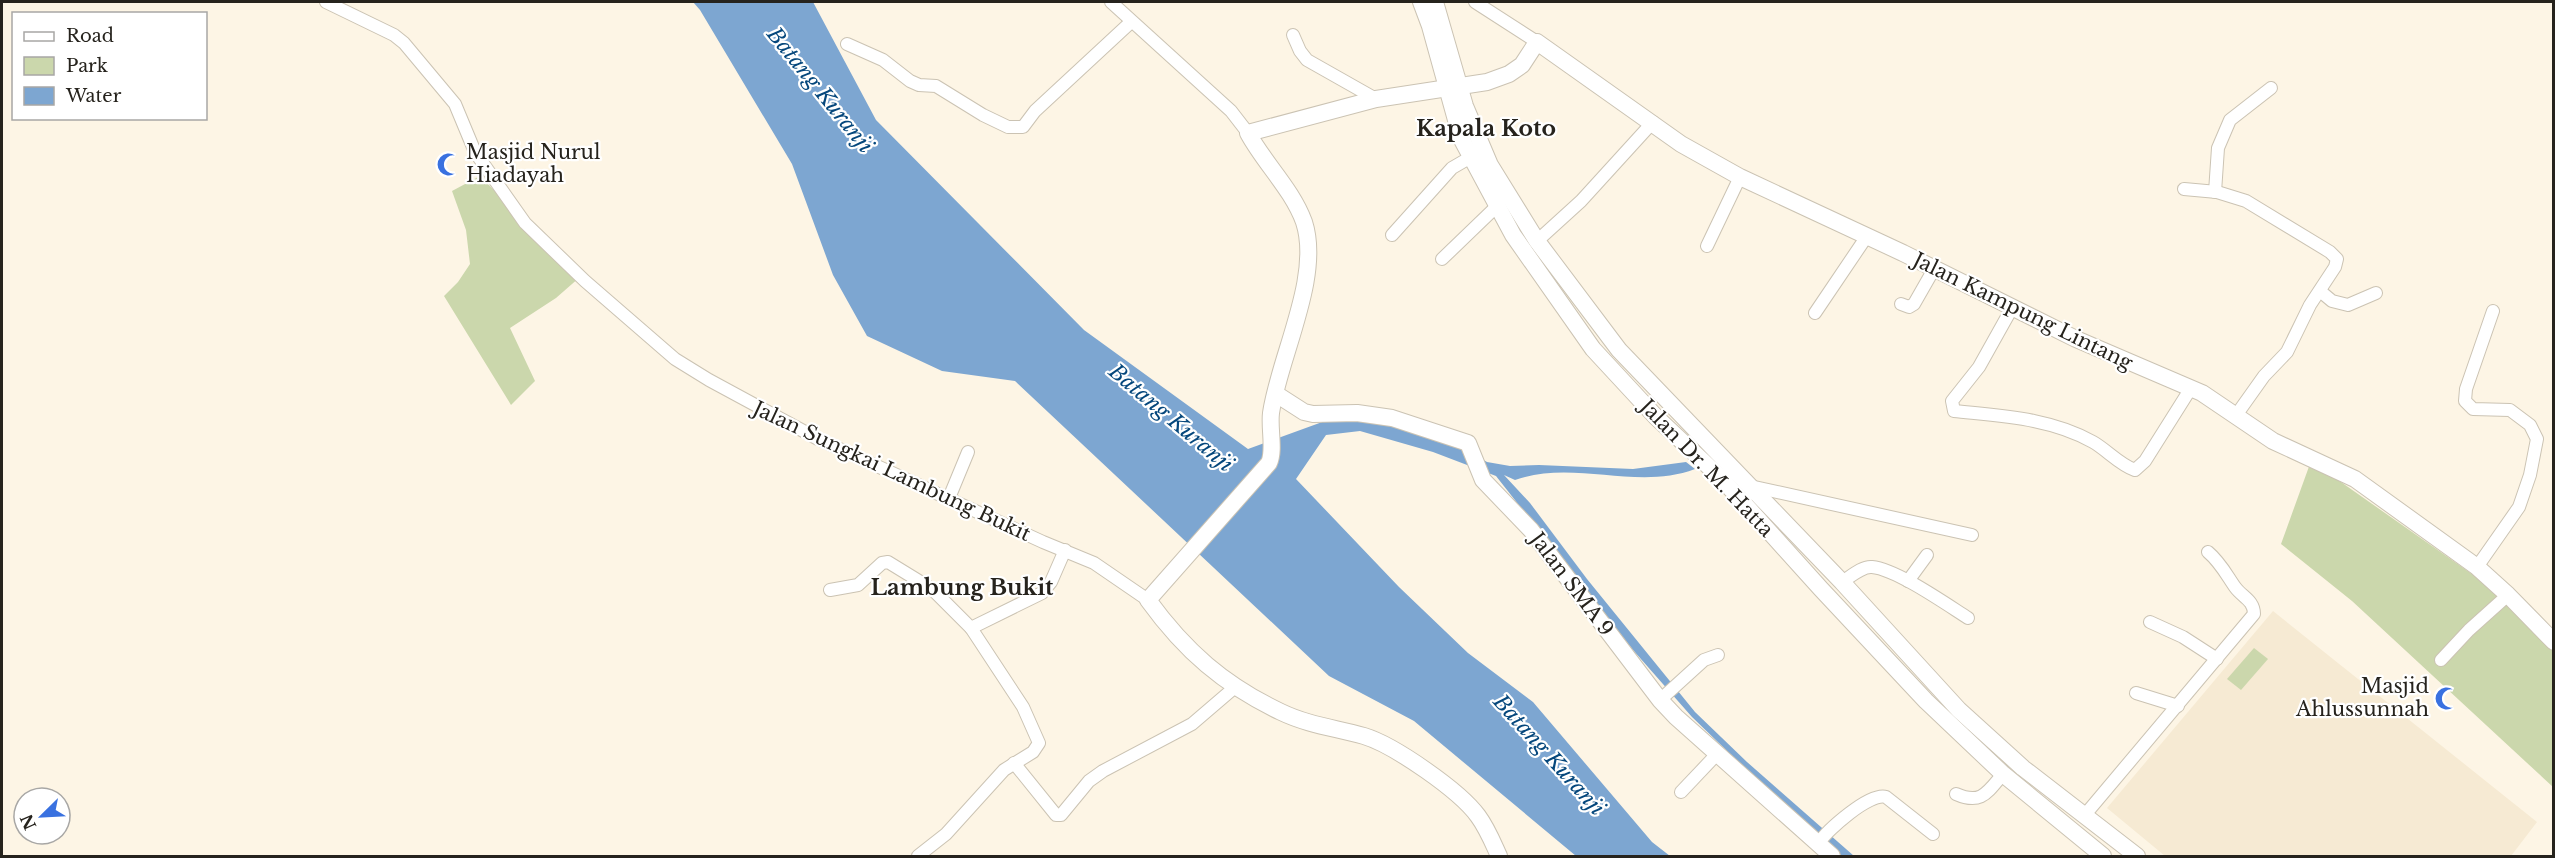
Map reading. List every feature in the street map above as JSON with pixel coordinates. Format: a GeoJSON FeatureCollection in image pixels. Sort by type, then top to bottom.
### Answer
{"type":"FeatureCollection","features":[{"type":"Feature","properties":{"kind":"street","name":"Jalan Sungkai Lambung Bukit"},"geometry":{"type":"LineString","coordinates":[[326,2],[394,34],[404,43],[454,104],[475,152],[525,223],[647,337],[675,359],[754,406],[818,440],[1043,543],[1094,563],[1148,600]]}},
{"type":"Feature","properties":{"kind":"street"},"geometry":{"type":"LineString","coordinates":[[1111,2],[1231,111],[1290,195],[1304,222],[1308,242],[1302,292],[1271,411],[1272,455],[1269,463],[1148,600],[1168,628],[1215,673],[1234,687],[1304,722],[1367,737],[1420,766],[1461,797],[1478,816],[1499,856]]}},
{"type":"Feature","properties":{"kind":"street","name":"Jalan Dr. M. Hatta"},"geometry":{"type":"LineString","coordinates":[[1421,2],[1453,87],[1490,165],[1537,242],[1619,350],[1775,511],[1959,710],[2023,768],[2084,816]]}},
{"type":"Feature","properties":{"kind":"street","name":"Jalan Dr. M. Hatta"},"geometry":{"type":"LineString","coordinates":[[1435,2],[1461,138],[1496,207],[1593,349],[1656,417],[1744,502],[1920,694],[2007,778],[2103,856]]}},
{"type":"Feature","properties":{"kind":"street","name":"Jalan Kampung Lintang"},"geometry":{"type":"LineString","coordinates":[[1475,2],[1537,42],[1681,144],[1740,177],[1934,268],[2107,353],[2191,388],[2237,414],[2273,441],[2355,479],[2476,567],[2508,595],[2553,642]]}},
{"type":"Feature","properties":{"kind":"street"},"geometry":{"type":"LineString","coordinates":[[847,44],[883,60],[910,81],[919,85],[936,86],[983,115],[1008,127],[1017,128],[1026,124],[1035,111],[1131,21]]}},
{"type":"Feature","properties":{"kind":"street"},"geometry":{"type":"LineString","coordinates":[[1293,35],[1307,60],[1376,99]]}},
{"type":"Feature","properties":{"kind":"street"},"geometry":{"type":"LineString","coordinates":[[1248,133],[1376,99],[1487,82],[1509,74],[1522,65],[1537,42]]}},
{"type":"Feature","properties":{"kind":"street"},"geometry":{"type":"LineString","coordinates":[[2215,192],[2218,148],[2230,120],[2271,88]]}},
{"type":"Feature","properties":{"kind":"street"},"geometry":{"type":"LineString","coordinates":[[1537,242],[1592,189],[1653,122]]}},
{"type":"Feature","properties":{"kind":"street"},"geometry":{"type":"LineString","coordinates":[[1392,235],[1452,168],[1471,157]]}},
{"type":"Feature","properties":{"kind":"street"},"geometry":{"type":"LineString","coordinates":[[1707,246],[1740,177]]}},
{"type":"Feature","properties":{"kind":"street"},"geometry":{"type":"LineString","coordinates":[[2184,189],[2215,192],[2246,201],[2264,210],[2335,256],[2337,263],[2310,305],[2288,352],[2264,376],[2237,414]]}},
{"type":"Feature","properties":{"kind":"street"},"geometry":{"type":"LineString","coordinates":[[1442,259],[1496,207]]}},
{"type":"Feature","properties":{"kind":"street"},"geometry":{"type":"LineString","coordinates":[[1815,313],[1867,236]]}},
{"type":"Feature","properties":{"kind":"street"},"geometry":{"type":"LineString","coordinates":[[1901,304],[1909,307],[1914,304],[1934,268]]}},
{"type":"Feature","properties":{"kind":"street"},"geometry":{"type":"LineString","coordinates":[[2320,291],[2332,301],[2348,305],[2376,292]]}},
{"type":"Feature","properties":{"kind":"street"},"geometry":{"type":"LineString","coordinates":[[2012,308],[1979,367],[1952,401],[1954,411],[2026,418],[2062,429],[2093,442],[2135,470],[2145,461],[2191,388]]}},
{"type":"Feature","properties":{"kind":"street"},"geometry":{"type":"LineString","coordinates":[[2476,567],[2519,507],[2530,475],[2537,439],[2530,425],[2510,410],[2473,409],[2465,401],[2466,389],[2493,311]]}},
{"type":"Feature","properties":{"kind":"street","name":"Jalan SMA 9"},"geometry":{"type":"LineString","coordinates":[[1276,394],[1295,408],[1313,414],[1357,413],[1392,418],[1468,443],[1476,466],[1493,493],[1532,530],[1664,696],[1676,717],[1717,754],[1822,839],[1832,856]]}},
{"type":"Feature","properties":{"kind":"street"},"geometry":{"type":"LineString","coordinates":[[949,498],[968,452]]}},
{"type":"Feature","properties":{"kind":"street"},"geometry":{"type":"LineString","coordinates":[[1755,491],[1972,535]]}},
{"type":"Feature","properties":{"kind":"street"},"geometry":{"type":"LineString","coordinates":[[971,628],[1042,593],[1051,582],[1065,550]]}},
{"type":"Feature","properties":{"kind":"street"},"geometry":{"type":"LineString","coordinates":[[2137,856],[2084,816],[2254,614],[2254,609],[2248,600],[2236,589],[2218,560],[2208,552]]}},
{"type":"Feature","properties":{"kind":"street"},"geometry":{"type":"LineString","coordinates":[[1908,581],[1927,555]]}},
{"type":"Feature","properties":{"kind":"street"},"geometry":{"type":"LineString","coordinates":[[830,590],[858,585],[882,563],[888,562],[932,589],[971,628],[1023,707],[1036,734],[1037,747],[1033,752],[1004,770],[946,834],[918,856]]}},
{"type":"Feature","properties":{"kind":"street"},"geometry":{"type":"LineString","coordinates":[[1842,582],[1869,567],[1908,581],[1968,618]]}},
{"type":"Feature","properties":{"kind":"street"},"geometry":{"type":"LineString","coordinates":[[2441,660],[2469,630],[2508,595]]}},
{"type":"Feature","properties":{"kind":"street"},"geometry":{"type":"LineString","coordinates":[[2150,622],[2183,637],[2217,659]]}},
{"type":"Feature","properties":{"kind":"street"},"geometry":{"type":"LineString","coordinates":[[1664,696],[1704,660],[1718,655]]}},
{"type":"Feature","properties":{"kind":"street"},"geometry":{"type":"LineString","coordinates":[[1014,763],[1056,814],[1061,815],[1096,776],[1192,724],[1234,687]]}},
{"type":"Feature","properties":{"kind":"street"},"geometry":{"type":"LineString","coordinates":[[2136,693],[2178,706]]}},
{"type":"Feature","properties":{"kind":"street"},"geometry":{"type":"LineString","coordinates":[[1681,792],[1717,754]]}},
{"type":"Feature","properties":{"kind":"street"},"geometry":{"type":"LineString","coordinates":[[1956,794],[1970,800],[1975,799],[2023,768]]}},
{"type":"Feature","properties":{"kind":"street"},"geometry":{"type":"LineString","coordinates":[[1822,839],[1864,803],[1881,795],[1933,834]]}},
{"type":"Feature","properties":{"kind":"shaded area"},"geometry":{"type":"Polygon","coordinates":[[[2273,611],[2537,822],[2511,856],[2165,856],[2107,808],[2273,611]]]}},
{"type":"Feature","properties":{"kind":"green space"},"geometry":{"type":"Polygon","coordinates":[[[480,176],[580,277],[556,298],[510,328],[535,381],[511,405],[444,296],[458,282],[470,264],[466,230],[452,191],[480,176]]]}},
{"type":"Feature","properties":{"kind":"green space"},"geometry":{"type":"Polygon","coordinates":[[[2311,461],[2553,631],[2553,787],[2352,601],[2281,544],[2311,461]]]}},
{"type":"Feature","properties":{"kind":"green space"},"geometry":{"type":"Polygon","coordinates":[[[2254,648],[2268,659],[2241,690],[2227,679],[2254,648]]]}},
{"type":"Feature","properties":{"kind":"water","name":"Batang Kuranji"},"geometry":{"type":"Polygon","coordinates":[[[693,2],[813,2],[876,120],[1084,330],[1248,449],[1336,417],[1379,420],[1469,451],[1487,462],[1510,466],[1633,469],[1686,462],[1695,469],[1673,475],[1651,477],[1559,473],[1537,474],[1515,480],[1504,475],[1530,503],[1587,579],[1695,712],[1747,762],[1854,856],[1842,856],[1784,806],[1692,717],[1633,650],[1496,476],[1433,452],[1360,431],[1326,435],[1296,479],[1399,587],[1468,653],[1533,702],[1652,842],[1670,856],[1576,856],[1414,721],[1329,676],[1015,381],[942,371],[867,336],[833,275],[792,164],[700,10],[693,2]]]}},
{"type":"Feature","properties":{"kind":"place","name":"Masjid Nurul Hiadayah"},"geometry":{"type":"Point","coordinates":[448,164]}},
{"type":"Feature","properties":{"kind":"place","name":"Masjid Ahlussunnah"},"geometry":{"type":"Point","coordinates":[2447,698]}},
{"type":"Feature","properties":{"kind":"district","name":"Kapala Koto"},"geometry":{"type":"Point","coordinates":[1486,128]}},
{"type":"Feature","properties":{"kind":"district","name":"Lambung Bukit"},"geometry":{"type":"Point","coordinates":[962,587]}}]}
